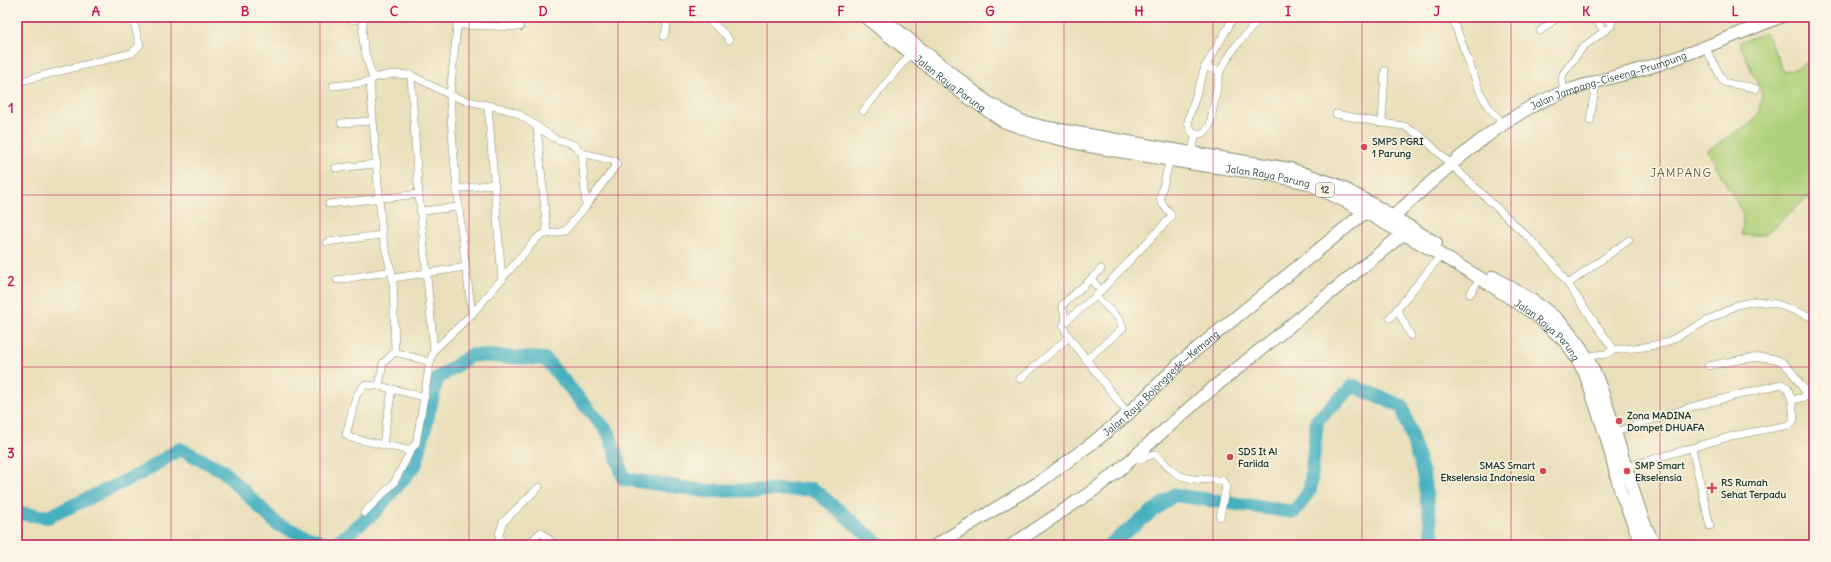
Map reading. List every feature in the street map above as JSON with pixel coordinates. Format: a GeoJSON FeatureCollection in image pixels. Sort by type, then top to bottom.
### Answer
{"type":"FeatureCollection","features":[{"type":"Feature","properties":{"kind":"main road","name":"Jalan Raya Parung"},"geometry":{"type":"LineString","coordinates":[[865,17],[984,109],[1008,124],[1039,134],[1088,146],[1170,159],[1190,158]]}},
{"type":"Feature","properties":{"kind":"main road","name":"Jalan Raya Parung"},"geometry":{"type":"LineString","coordinates":[[881,17],[988,102],[1021,121],[1190,158],[1290,169],[1337,185],[1389,221],[1537,303],[1565,327],[1574,338],[1587,356],[1602,390],[1615,432],[1620,468],[1621,493],[1642,545]]}},
{"type":"Feature","properties":{"kind":"main road","name":"Jalan Jampang–Ciseeng–Prumpung"},"geometry":{"type":"LineString","coordinates":[[1389,221],[1436,178],[1527,109],[1564,93],[1660,64],[1780,17]]}},
{"type":"Feature","properties":{"kind":"main road","name":"Jalan Raya Bojonggede—Kemang"},"geometry":{"type":"LineString","coordinates":[[936,545],[1041,481],[1095,441],[1128,414],[1182,361],[1370,209]]}},
{"type":"Feature","properties":{"kind":"main road","name":"Jalan Raya Parung"},"geometry":{"type":"LineString","coordinates":[[1406,231],[1536,315],[1567,342],[1584,373],[1620,468],[1655,545]]}},
{"type":"Feature","properties":{"kind":"main road"},"geometry":{"type":"LineString","coordinates":[[1012,545],[1091,492],[1202,397],[1406,231]]}},
{"type":"Feature","properties":{"kind":"street"},"geometry":{"type":"LineString","coordinates":[[17,82],[132,53],[140,45],[132,17]]}},
{"type":"Feature","properties":{"kind":"street"},"geometry":{"type":"LineString","coordinates":[[347,17],[353,20],[365,17],[363,30],[364,54],[372,80],[372,121],[382,235],[393,274],[395,352],[383,363],[379,386]]}},
{"type":"Feature","properties":{"kind":"street"},"geometry":{"type":"LineString","coordinates":[[458,17],[450,95],[452,140],[458,207],[472,314]]}},
{"type":"Feature","properties":{"kind":"street"},"geometry":{"type":"LineString","coordinates":[[663,17],[666,20],[668,28],[664,36]]}},
{"type":"Feature","properties":{"kind":"street"},"geometry":{"type":"LineString","coordinates":[[705,17],[725,34],[729,40]]}},
{"type":"Feature","properties":{"kind":"street"},"geometry":{"type":"LineString","coordinates":[[1234,17],[1205,67],[1188,120],[1189,127],[1192,132],[1198,134],[1207,131],[1210,125],[1220,72],[1235,47],[1261,17]]}},
{"type":"Feature","properties":{"kind":"street"},"geometry":{"type":"LineString","coordinates":[[1452,17],[1480,92],[1488,106],[1504,125]]}},
{"type":"Feature","properties":{"kind":"street"},"geometry":{"type":"LineString","coordinates":[[1540,31],[1558,17]]}},
{"type":"Feature","properties":{"kind":"street"},"geometry":{"type":"LineString","coordinates":[[1594,17],[1604,31]]}},
{"type":"Feature","properties":{"kind":"street"},"geometry":{"type":"LineString","coordinates":[[1564,93],[1562,79],[1567,69],[1583,47],[1611,26],[1612,17]]}},
{"type":"Feature","properties":{"kind":"street"},"geometry":{"type":"LineString","coordinates":[[458,25],[520,27]]}},
{"type":"Feature","properties":{"kind":"street"},"geometry":{"type":"LineString","coordinates":[[1704,46],[1721,80],[1745,87],[1751,86],[1756,89]]}},
{"type":"Feature","properties":{"kind":"street"},"geometry":{"type":"LineString","coordinates":[[863,111],[911,53]]}},
{"type":"Feature","properties":{"kind":"street"},"geometry":{"type":"LineString","coordinates":[[1205,67],[1220,72]]}},
{"type":"Feature","properties":{"kind":"street"},"geometry":{"type":"LineString","coordinates":[[1382,123],[1384,71]]}},
{"type":"Feature","properties":{"kind":"street"},"geometry":{"type":"LineString","coordinates":[[333,86],[372,80],[393,74],[411,74],[450,95],[517,114],[554,138],[574,145],[582,153],[615,162],[617,164],[567,230],[547,234],[537,238],[472,314],[434,350]]}},
{"type":"Feature","properties":{"kind":"street"},"geometry":{"type":"LineString","coordinates":[[364,513],[394,483],[412,448],[416,444],[430,362],[434,350],[422,211],[419,194],[411,74]]}},
{"type":"Feature","properties":{"kind":"street"},"geometry":{"type":"LineString","coordinates":[[1590,121],[1596,83]]}},
{"type":"Feature","properties":{"kind":"street"},"geometry":{"type":"LineString","coordinates":[[488,106],[502,280]]}},
{"type":"Feature","properties":{"kind":"street"},"geometry":{"type":"LineString","coordinates":[[1336,114],[1404,126],[1421,136],[1451,166],[1530,239],[1568,284],[1610,352]]}},
{"type":"Feature","properties":{"kind":"street"},"geometry":{"type":"LineString","coordinates":[[341,123],[372,121]]}},
{"type":"Feature","properties":{"kind":"street"},"geometry":{"type":"LineString","coordinates":[[537,126],[547,234]]}},
{"type":"Feature","properties":{"kind":"street"},"geometry":{"type":"LineString","coordinates":[[1190,158],[1198,134]]}},
{"type":"Feature","properties":{"kind":"street"},"geometry":{"type":"LineString","coordinates":[[582,153],[586,206]]}},
{"type":"Feature","properties":{"kind":"street"},"geometry":{"type":"LineString","coordinates":[[1128,414],[1069,337],[1063,326],[1066,321],[1098,294],[1171,217],[1171,214],[1163,205],[1160,198],[1170,159]]}},
{"type":"Feature","properties":{"kind":"street"},"geometry":{"type":"LineString","coordinates":[[336,168],[376,164]]}},
{"type":"Feature","properties":{"kind":"street"},"geometry":{"type":"LineString","coordinates":[[457,189],[494,184]]}},
{"type":"Feature","properties":{"kind":"street"},"geometry":{"type":"LineString","coordinates":[[330,204],[419,194]]}},
{"type":"Feature","properties":{"kind":"street"},"geometry":{"type":"LineString","coordinates":[[422,211],[458,207]]}},
{"type":"Feature","properties":{"kind":"street"},"geometry":{"type":"LineString","coordinates":[[327,242],[382,235]]}},
{"type":"Feature","properties":{"kind":"street"},"geometry":{"type":"LineString","coordinates":[[1568,284],[1629,240]]}},
{"type":"Feature","properties":{"kind":"street"},"geometry":{"type":"LineString","coordinates":[[1390,318],[1441,255]]}},
{"type":"Feature","properties":{"kind":"street"},"geometry":{"type":"LineString","coordinates":[[337,280],[393,274],[427,273],[466,267]]}},
{"type":"Feature","properties":{"kind":"street"},"geometry":{"type":"LineString","coordinates":[[1066,321],[1062,305],[1101,269]]}},
{"type":"Feature","properties":{"kind":"street"},"geometry":{"type":"LineString","coordinates":[[1470,294],[1480,278]]}},
{"type":"Feature","properties":{"kind":"street"},"geometry":{"type":"LineString","coordinates":[[1086,360],[1123,328],[1119,319],[1098,294],[1091,279]]}},
{"type":"Feature","properties":{"kind":"street"},"geometry":{"type":"LineString","coordinates":[[1587,356],[1665,343],[1737,305],[1756,301],[1777,304],[1814,318]]}},
{"type":"Feature","properties":{"kind":"street"},"geometry":{"type":"LineString","coordinates":[[1397,309],[1411,336]]}},
{"type":"Feature","properties":{"kind":"street"},"geometry":{"type":"LineString","coordinates":[[1020,379],[1069,337]]}},
{"type":"Feature","properties":{"kind":"street"},"geometry":{"type":"LineString","coordinates":[[395,352],[430,362]]}},
{"type":"Feature","properties":{"kind":"street"},"geometry":{"type":"LineString","coordinates":[[1708,366],[1743,360],[1774,358],[1788,367],[1812,396],[1792,400]]}},
{"type":"Feature","properties":{"kind":"street"},"geometry":{"type":"LineString","coordinates":[[412,448],[408,450],[351,438],[346,434],[356,396],[362,386],[366,384],[425,398]]}},
{"type":"Feature","properties":{"kind":"street"},"geometry":{"type":"LineString","coordinates":[[1615,432],[1691,407],[1781,384],[1787,387],[1792,400],[1794,420],[1789,425],[1732,436],[1620,468]]}},
{"type":"Feature","properties":{"kind":"street"},"geometry":{"type":"LineString","coordinates":[[383,444],[392,389]]}},
{"type":"Feature","properties":{"kind":"street"},"geometry":{"type":"LineString","coordinates":[[1692,448],[1710,526]]}},
{"type":"Feature","properties":{"kind":"street"},"geometry":{"type":"LineString","coordinates":[[1133,457],[1138,460],[1154,454],[1179,476],[1189,479],[1222,480],[1226,486],[1220,517]]}},
{"type":"Feature","properties":{"kind":"street"},"geometry":{"type":"LineString","coordinates":[[500,545],[499,534],[504,522],[539,487]]}},
{"type":"Feature","properties":{"kind":"street"},"geometry":{"type":"LineString","coordinates":[[527,545],[541,532],[554,545]]}},
{"type":"Feature","properties":{"kind":"green space"},"geometry":{"type":"Polygon","coordinates":[[[1766,33],[1784,72],[1795,69],[1814,59],[1814,205],[1808,197],[1765,235],[1742,235],[1743,214],[1707,150],[1754,121],[1759,111],[1762,94],[1739,42],[1766,33]]]}},
{"type":"Feature","properties":{"kind":"waterway"},"geometry":{"type":"LineString","coordinates":[[334,545],[375,512],[416,464],[437,379],[471,355],[545,359],[609,433],[624,479],[706,491],[813,489],[880,545]]}},
{"type":"Feature","properties":{"kind":"waterway"},"geometry":{"type":"LineString","coordinates":[[1109,545],[1174,495],[1294,512],[1310,490],[1317,420],[1353,386],[1402,406],[1423,474],[1434,545]]}},
{"type":"Feature","properties":{"kind":"waterway"},"geometry":{"type":"LineString","coordinates":[[17,513],[48,517],[140,474],[180,449],[222,470],[278,525],[330,545]]}},
{"type":"Feature","properties":{"kind":"place","name":"SMPS PGRI 1 Parung"},"geometry":{"type":"Point","coordinates":[1364,147]}},
{"type":"Feature","properties":{"kind":"place","name":"Zona MADINA Dompet DHUAFA"},"geometry":{"type":"Point","coordinates":[1619,421]}},
{"type":"Feature","properties":{"kind":"place","name":"SDS It Al Fariida"},"geometry":{"type":"Point","coordinates":[1230,457]}},
{"type":"Feature","properties":{"kind":"place","name":"SMAS Smart Ekselensia Indonesia"},"geometry":{"type":"Point","coordinates":[1543,471]}},
{"type":"Feature","properties":{"kind":"place","name":"SMP Smart Ekselensia"},"geometry":{"type":"Point","coordinates":[1627,471]}},
{"type":"Feature","properties":{"kind":"place","name":"RS Rumah Sehat Terpadu"},"geometry":{"type":"Point","coordinates":[1712,488]}},
{"type":"Feature","properties":{"kind":"district","name":"JAMPANG"},"geometry":{"type":"Point","coordinates":[1681,173]}}]}
